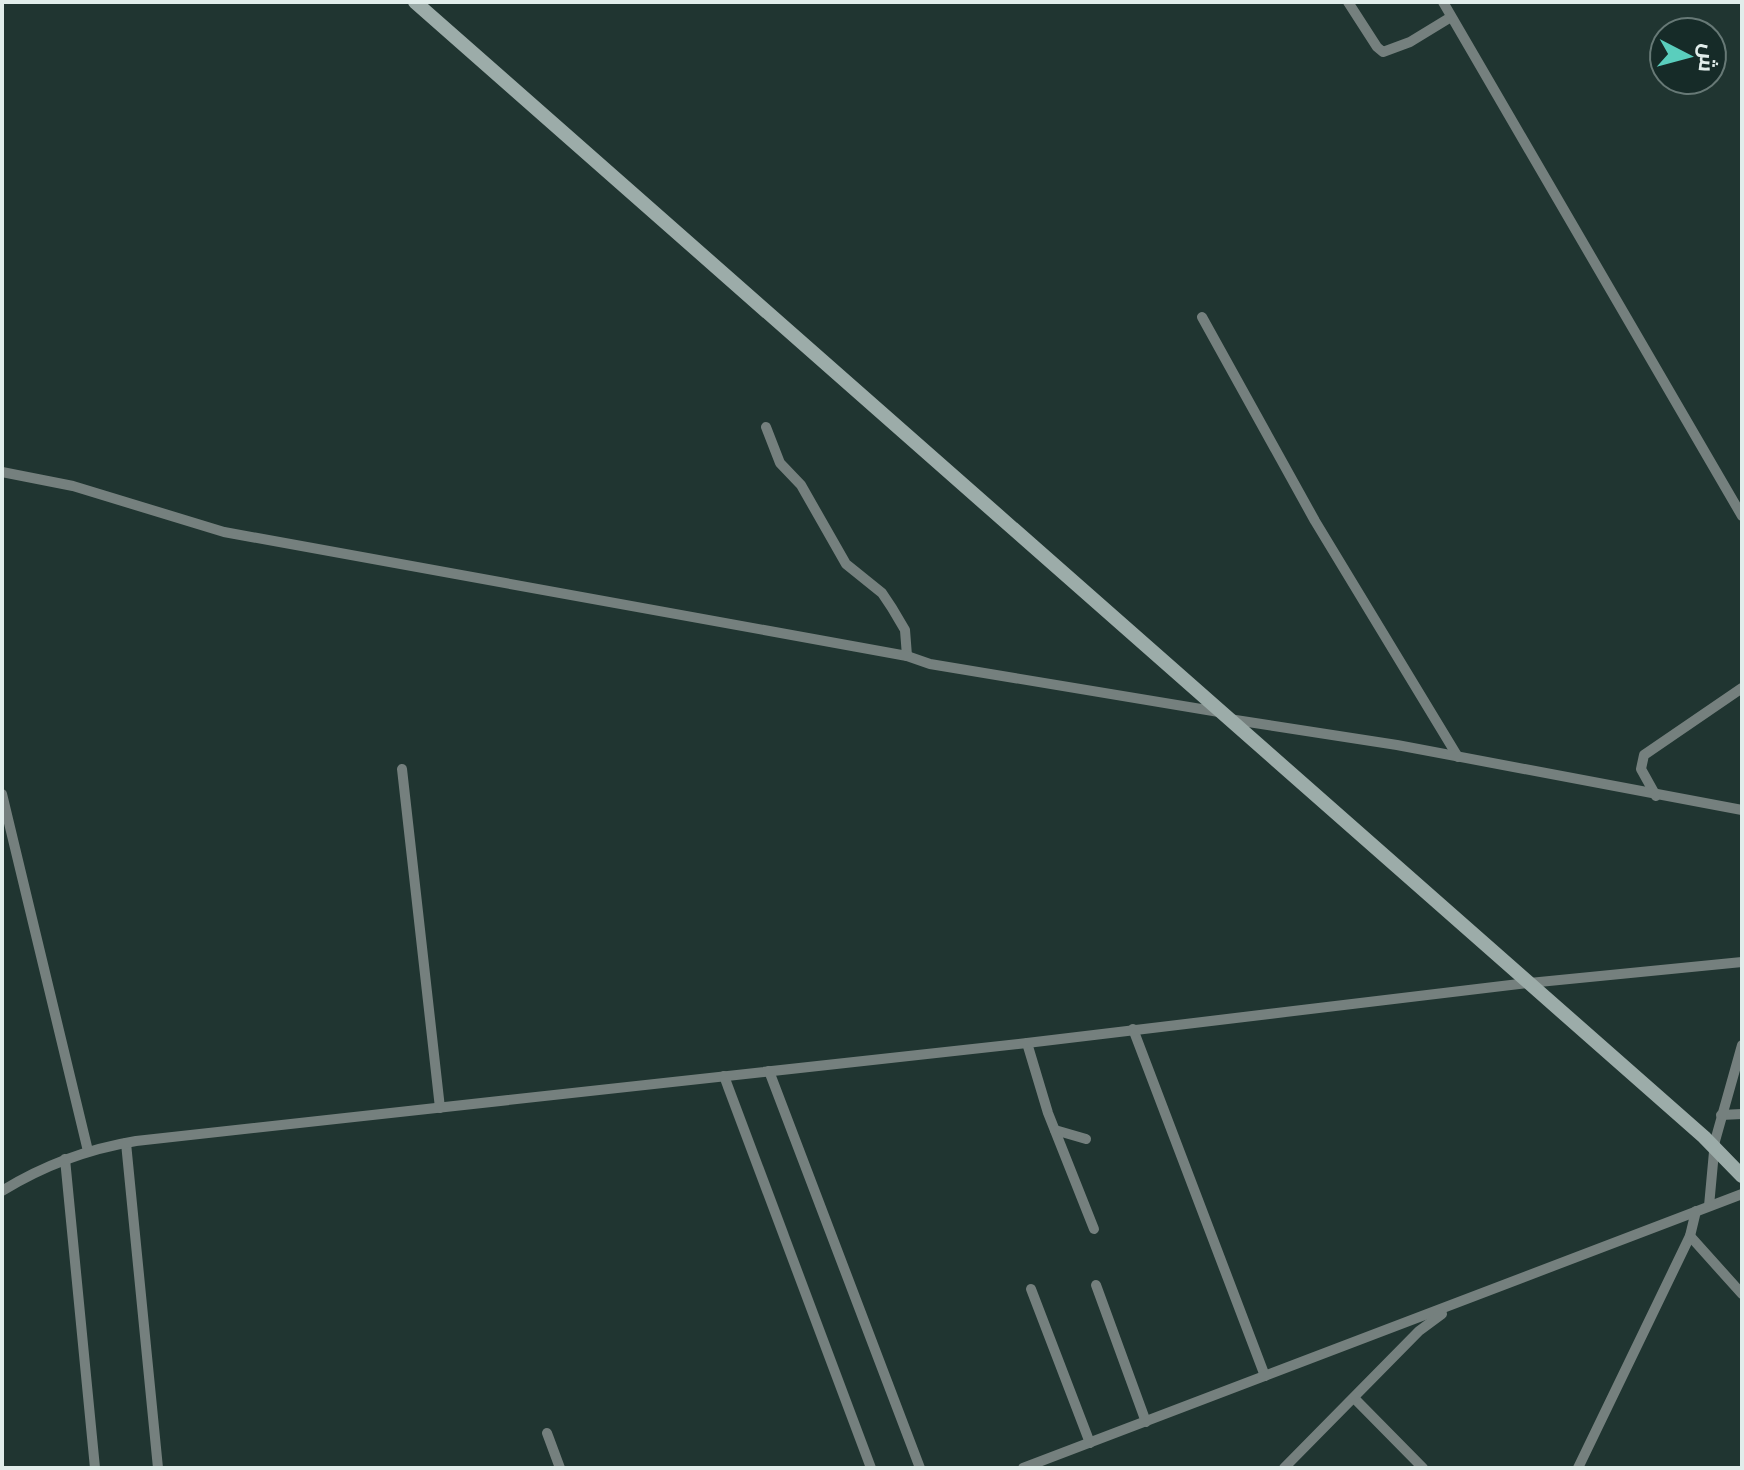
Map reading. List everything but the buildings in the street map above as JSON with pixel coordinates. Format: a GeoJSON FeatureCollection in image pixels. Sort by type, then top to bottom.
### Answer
{"type":"FeatureCollection","features":[{"type":"Feature","properties":{"kind":"main road"},"geometry":{"type":"LineString","coordinates":[[415,2],[1711,1143],[1742,1176]]}},
{"type":"Feature","properties":{"kind":"main road"},"geometry":{"type":"LineString","coordinates":[[1711,1143],[1742,1164]]}},
{"type":"Feature","properties":{"kind":"street"},"geometry":{"type":"LineString","coordinates":[[1348,2],[1383,52],[1410,42],[1451,17]]}},
{"type":"Feature","properties":{"kind":"street"},"geometry":{"type":"LineString","coordinates":[[1443,2],[1742,516]]}},
{"type":"Feature","properties":{"kind":"street"},"geometry":{"type":"LineString","coordinates":[[1202,317],[1315,521],[1458,757]]}},
{"type":"Feature","properties":{"kind":"street"},"geometry":{"type":"LineString","coordinates":[[766,427],[780,463],[801,485],[846,564],[882,593],[892,608],[905,630],[907,656]]}},
{"type":"Feature","properties":{"kind":"street"},"geometry":{"type":"LineString","coordinates":[[2,472],[73,486],[224,532],[907,656],[930,664],[1742,810]]}},
{"type":"Feature","properties":{"kind":"street"},"geometry":{"type":"LineString","coordinates":[[1656,796],[1641,769],[1644,755],[1742,688]]}},
{"type":"Feature","properties":{"kind":"street"},"geometry":{"type":"LineString","coordinates":[[402,769],[440,1108]]}},
{"type":"Feature","properties":{"kind":"street"},"geometry":{"type":"LineString","coordinates":[[2,794],[88,1151]]}},
{"type":"Feature","properties":{"kind":"street"},"geometry":{"type":"LineString","coordinates":[[2,1191],[32,1173],[65,1159],[126,1143],[1027,1043],[1529,983],[1742,962]]}},
{"type":"Feature","properties":{"kind":"street"},"geometry":{"type":"LineString","coordinates":[[1133,1029],[1265,1376]]}},
{"type":"Feature","properties":{"kind":"street"},"geometry":{"type":"LineString","coordinates":[[1027,1043],[1055,1130],[1094,1229]]}},
{"type":"Feature","properties":{"kind":"street"},"geometry":{"type":"LineString","coordinates":[[1709,1206],[1711,1143],[1742,1045]]}},
{"type":"Feature","properties":{"kind":"street"},"geometry":{"type":"LineString","coordinates":[[769,1071],[920,1468]]}},
{"type":"Feature","properties":{"kind":"street"},"geometry":{"type":"LineString","coordinates":[[724,1076],[871,1468]]}},
{"type":"Feature","properties":{"kind":"street"},"geometry":{"type":"LineString","coordinates":[[1721,1115],[1742,1114]]}},
{"type":"Feature","properties":{"kind":"street"},"geometry":{"type":"LineString","coordinates":[[1055,1130],[1086,1139]]}},
{"type":"Feature","properties":{"kind":"street"},"geometry":{"type":"LineString","coordinates":[[126,1143],[158,1468]]}},
{"type":"Feature","properties":{"kind":"street"},"geometry":{"type":"LineString","coordinates":[[65,1159],[95,1468]]}},
{"type":"Feature","properties":{"kind":"street"},"geometry":{"type":"LineString","coordinates":[[1023,1468],[1742,1194]]}},
{"type":"Feature","properties":{"kind":"street"},"geometry":{"type":"LineString","coordinates":[[1578,1468],[1690,1236],[1696,1211]]}},
{"type":"Feature","properties":{"kind":"street"},"geometry":{"type":"LineString","coordinates":[[1690,1236],[1742,1294]]}},
{"type":"Feature","properties":{"kind":"street"},"geometry":{"type":"LineString","coordinates":[[1096,1285],[1146,1422]]}},
{"type":"Feature","properties":{"kind":"street"},"geometry":{"type":"LineString","coordinates":[[1031,1289],[1090,1443]]}},
{"type":"Feature","properties":{"kind":"street"},"geometry":{"type":"LineString","coordinates":[[1284,1468],[1419,1331],[1450,1307]]}},
{"type":"Feature","properties":{"kind":"street"},"geometry":{"type":"LineString","coordinates":[[1355,1399],[1423,1468]]}},
{"type":"Feature","properties":{"kind":"street"},"geometry":{"type":"LineString","coordinates":[[547,1433],[560,1468]]}}]}
